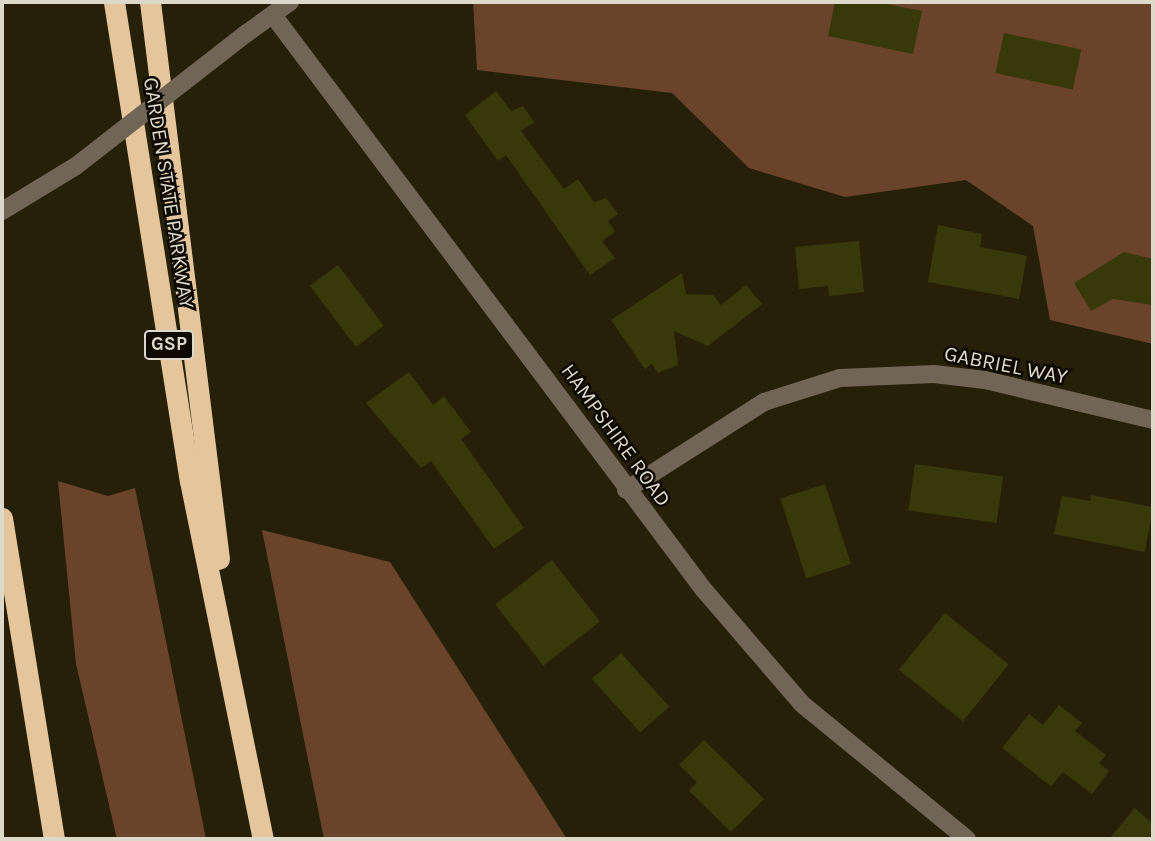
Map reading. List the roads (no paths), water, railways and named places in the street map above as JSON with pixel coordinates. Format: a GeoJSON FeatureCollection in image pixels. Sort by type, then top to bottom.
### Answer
{"type":"FeatureCollection","features":[{"type":"Feature","properties":{"kind":"highway","name":"GARDEN STATE PARKWAY"},"geometry":{"type":"LineString","coordinates":[[114,2],[190,481],[263,839]]}},
{"type":"Feature","properties":{"kind":"highway","name":"GARDEN STATE PARKWAY"},"geometry":{"type":"LineString","coordinates":[[150,2],[232,680]]}},
{"type":"Feature","properties":{"kind":"highway"},"geometry":{"type":"LineString","coordinates":[[2,518],[54,839]]}},
{"type":"Feature","properties":{"kind":"street"},"geometry":{"type":"LineString","coordinates":[[2,211],[76,166],[290,2]]}},
{"type":"Feature","properties":{"kind":"street","name":"HAMPSHIRE ROAD"},"geometry":{"type":"LineString","coordinates":[[273,15],[626,490],[802,704],[967,839]]}},
{"type":"Feature","properties":{"kind":"street","name":"GABRIEL WAY"},"geometry":{"type":"LineString","coordinates":[[626,490],[764,402],[840,377],[934,374],[985,380],[1153,420]]}}]}
